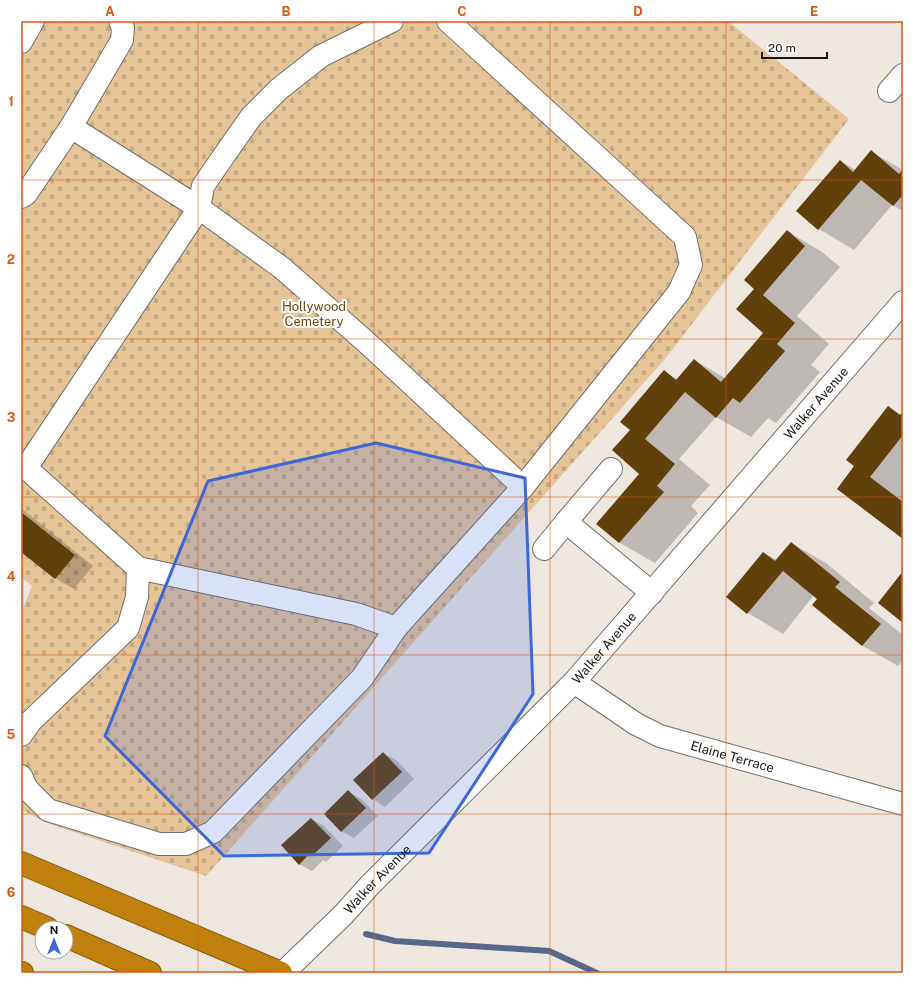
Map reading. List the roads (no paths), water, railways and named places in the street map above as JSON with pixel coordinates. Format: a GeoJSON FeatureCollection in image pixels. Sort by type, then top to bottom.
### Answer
{"type":"FeatureCollection","features":[{"type":"Feature","properties":{"kind":"highway"},"geometry":{"type":"LineString","coordinates":[[21,863],[186,934],[282,973]]}},
{"type":"Feature","properties":{"kind":"highway"},"geometry":{"type":"LineString","coordinates":[[21,916],[34,922]]}},
{"type":"Feature","properties":{"kind":"highway"},"geometry":{"type":"LineString","coordinates":[[74,940],[148,972]]}},
{"type":"Feature","properties":{"kind":"street"},"geometry":{"type":"LineString","coordinates":[[21,42],[34,21]]}},
{"type":"Feature","properties":{"kind":"street"},"geometry":{"type":"LineString","coordinates":[[21,198],[26,194],[71,127],[122,40],[123,28],[120,21]]}},
{"type":"Feature","properties":{"kind":"street"},"geometry":{"type":"LineString","coordinates":[[392,21],[321,56],[279,89],[251,118],[203,186],[199,208],[23,467],[138,568],[356,614],[396,628]]}},
{"type":"Feature","properties":{"kind":"street"},"geometry":{"type":"LineString","coordinates":[[21,776],[27,789],[48,810],[160,844],[186,844],[213,832],[362,678],[396,628],[523,487],[679,292],[691,265],[685,237],[448,21]]}},
{"type":"Feature","properties":{"kind":"street"},"geometry":{"type":"LineString","coordinates":[[889,91],[903,75]]}},
{"type":"Feature","properties":{"kind":"street"},"geometry":{"type":"LineString","coordinates":[[71,127],[199,208],[282,268],[365,341],[523,487]]}},
{"type":"Feature","properties":{"kind":"street","name":"Walker Avenue"},"geometry":{"type":"LineString","coordinates":[[282,973],[344,914],[369,886],[574,682],[901,310]]}},
{"type":"Feature","properties":{"kind":"street"},"geometry":{"type":"LineString","coordinates":[[544,549],[611,470]]}},
{"type":"Feature","properties":{"kind":"street"},"geometry":{"type":"LineString","coordinates":[[566,522],[652,593]]}},
{"type":"Feature","properties":{"kind":"street"},"geometry":{"type":"LineString","coordinates":[[21,735],[31,721],[128,628],[137,597],[138,568]]}},
{"type":"Feature","properties":{"kind":"street","name":"Elaine Terrace"},"geometry":{"type":"LineString","coordinates":[[574,682],[636,724],[660,736],[903,804]]}},
{"type":"Feature","properties":{"kind":"waterway"},"geometry":{"type":"LineString","coordinates":[[366,934],[395,941],[549,951],[597,973]]}},
{"type":"Feature","properties":{"kind":"park label","name":"Hollywood Cemetery"},"geometry":{"type":"Point","coordinates":[314,314]}}]}
